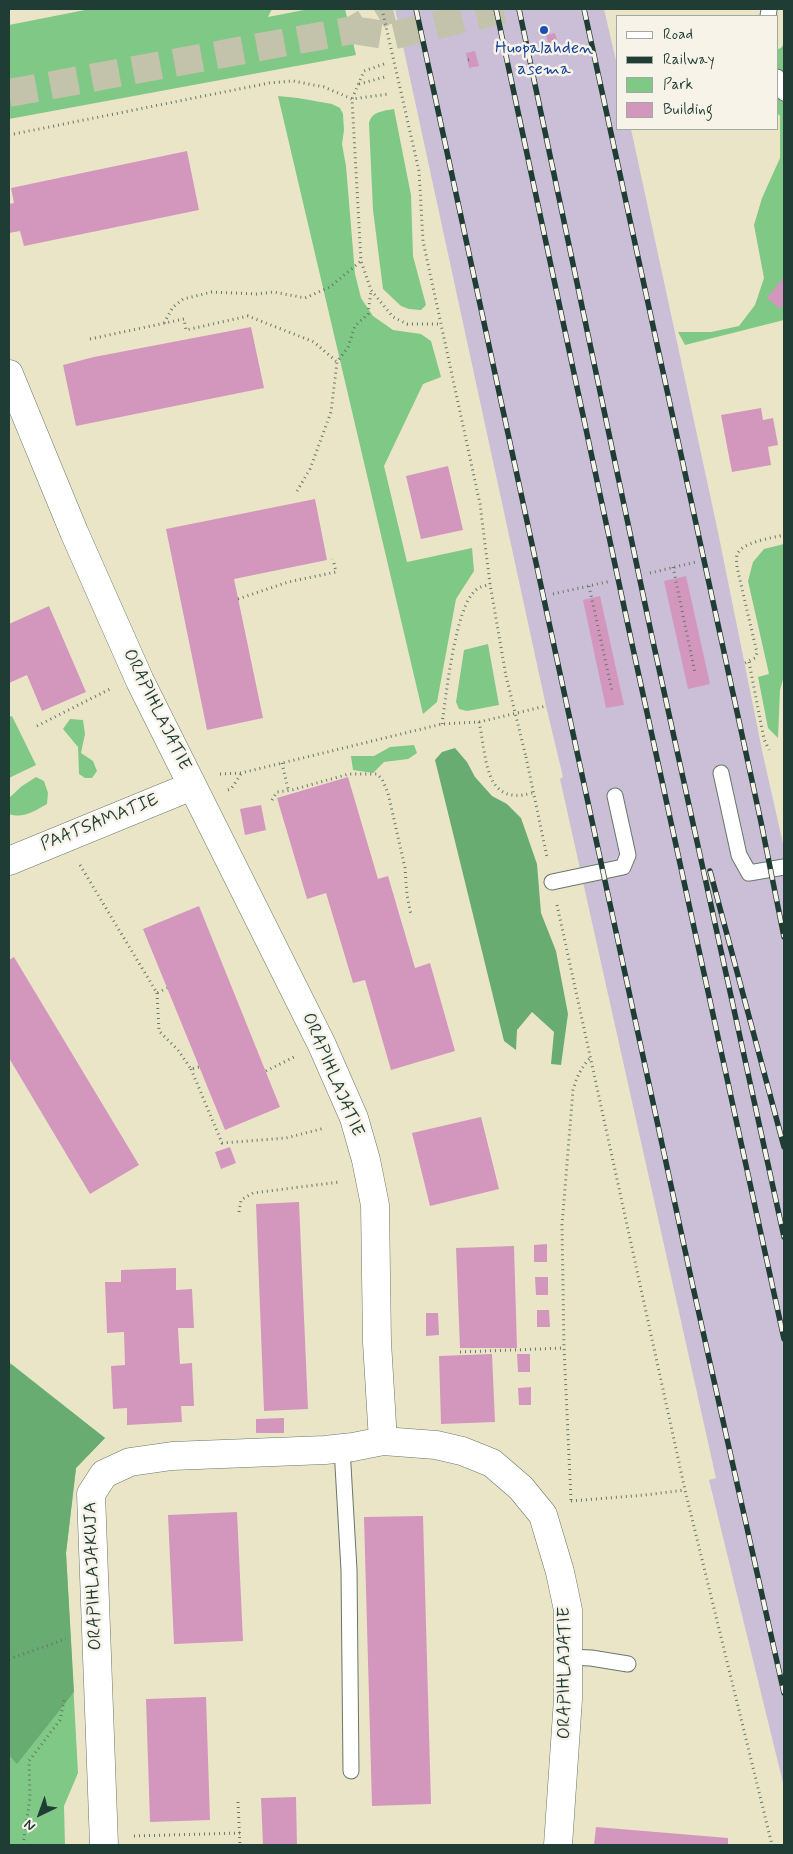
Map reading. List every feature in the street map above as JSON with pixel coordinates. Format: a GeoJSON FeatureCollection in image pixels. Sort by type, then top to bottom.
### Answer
{"type":"FeatureCollection","features":[{"type":"Feature","properties":{"kind":"street","name":"ORAPIHLAJATIE"},"geometry":{"type":"LineString","coordinates":[[9,374],[74,532],[140,681],[322,1045],[354,1118],[366,1160],[375,1205],[377,1342],[384,1441],[436,1445],[462,1451],[492,1463],[521,1488],[543,1515],[560,1572],[568,1610],[568,1699],[558,1845]]}},
{"type":"Feature","properties":{"kind":"street","name":"PAATSAMATIE"},"geometry":{"type":"LineString","coordinates":[[9,862],[192,786]]}},
{"type":"Feature","properties":{"kind":"street","name":"ORAPIHLAJAKUJA"},"geometry":{"type":"LineString","coordinates":[[104,1843],[91,1494],[104,1474],[130,1462],[172,1456],[342,1448],[384,1441]]}},
{"type":"Feature","properties":{"kind":"lane"},"geometry":{"type":"LineString","coordinates":[[778,79],[784,93]]}},
{"type":"Feature","properties":{"kind":"lane"},"geometry":{"type":"LineString","coordinates":[[721,773],[739,855],[749,873],[784,867]]}},
{"type":"Feature","properties":{"kind":"lane"},"geometry":{"type":"LineString","coordinates":[[552,882],[624,867],[628,855],[615,796]]}},
{"type":"Feature","properties":{"kind":"lane"},"geometry":{"type":"LineString","coordinates":[[342,1448],[349,1570],[351,1771]]}},
{"type":"Feature","properties":{"kind":"lane"},"geometry":{"type":"LineString","coordinates":[[568,1657],[592,1658],[628,1664]]}},
{"type":"Feature","properties":{"kind":"path"},"geometry":{"type":"LineString","coordinates":[[382,9],[419,171],[423,241],[480,504],[490,584],[506,676],[526,757],[532,793],[592,1056],[685,1490],[772,1845]]}},
{"type":"Feature","properties":{"kind":"path"},"geometry":{"type":"LineString","coordinates":[[552,41],[557,40]]}},
{"type":"Feature","properties":{"kind":"path"},"geometry":{"type":"LineString","coordinates":[[384,64],[364,71],[352,100],[361,261],[372,290],[387,310],[400,321],[414,325],[440,324]]}},
{"type":"Feature","properties":{"kind":"path"},"geometry":{"type":"LineString","coordinates":[[359,84],[385,77]]}},
{"type":"Feature","properties":{"kind":"path"},"geometry":{"type":"LineString","coordinates":[[9,135],[270,83],[293,81],[324,87],[352,100],[389,94]]}},
{"type":"Feature","properties":{"kind":"path"},"geometry":{"type":"LineString","coordinates":[[164,323],[173,306],[183,299],[212,292],[256,294],[274,292],[306,298],[330,287],[361,261]]}},
{"type":"Feature","properties":{"kind":"path"},"geometry":{"type":"LineString","coordinates":[[298,491],[310,469],[331,412],[337,362],[348,347],[355,326],[368,314],[372,290]]}},
{"type":"Feature","properties":{"kind":"path"},"geometry":{"type":"LineString","coordinates":[[90,339],[184,319],[186,330],[248,316],[314,342],[337,362]]}},
{"type":"Feature","properties":{"kind":"path"},"geometry":{"type":"LineString","coordinates":[[769,750],[764,739],[747,662],[755,658],[757,653],[737,567],[737,556],[740,550],[746,546],[784,535]]}},
{"type":"Feature","properties":{"kind":"path"},"geometry":{"type":"LineString","coordinates":[[238,599],[288,582],[336,572],[333,559]]}},
{"type":"Feature","properties":{"kind":"path"},"geometry":{"type":"LineString","coordinates":[[650,573],[696,562]]}},
{"type":"Feature","properties":{"kind":"path"},"geometry":{"type":"LineString","coordinates":[[673,567],[695,674]]}},
{"type":"Feature","properties":{"kind":"path"},"geometry":{"type":"LineString","coordinates":[[553,594],[611,581]]}},
{"type":"Feature","properties":{"kind":"path"},"geometry":{"type":"LineString","coordinates":[[442,724],[456,640],[466,605],[475,590],[490,584]]}},
{"type":"Feature","properties":{"kind":"path"},"geometry":{"type":"LineString","coordinates":[[589,586],[612,691]]}},
{"type":"Feature","properties":{"kind":"path"},"geometry":{"type":"LineString","coordinates":[[37,726],[111,689]]}},
{"type":"Feature","properties":{"kind":"path"},"geometry":{"type":"LineString","coordinates":[[225,792],[231,789],[241,774],[282,763],[442,724],[479,722],[546,706]]}},
{"type":"Feature","properties":{"kind":"path"},"geometry":{"type":"LineString","coordinates":[[479,722],[491,778],[497,789],[510,796],[532,793]]}},
{"type":"Feature","properties":{"kind":"path"},"geometry":{"type":"LineString","coordinates":[[282,763],[288,789]]}},
{"type":"Feature","properties":{"kind":"path"},"geometry":{"type":"LineString","coordinates":[[272,800],[278,792],[288,789],[292,790],[349,774],[377,774],[382,779],[388,793],[405,868],[411,915]]}},
{"type":"Feature","properties":{"kind":"path"},"geometry":{"type":"LineString","coordinates":[[77,861],[157,993],[159,1031],[178,1050],[191,1069],[222,1143],[286,1138],[335,1126],[354,1118]]}},
{"type":"Feature","properties":{"kind":"path"},"geometry":{"type":"LineString","coordinates":[[157,993],[167,988]]}},
{"type":"Feature","properties":{"kind":"path"},"geometry":{"type":"LineString","coordinates":[[571,1501],[564,1348],[562,1226],[573,1090],[584,1064],[592,1056]]}},
{"type":"Feature","properties":{"kind":"path"},"geometry":{"type":"LineString","coordinates":[[191,1069],[199,1067]]}},
{"type":"Feature","properties":{"kind":"path"},"geometry":{"type":"LineString","coordinates":[[239,1212],[241,1200],[253,1192],[344,1182]]}},
{"type":"Feature","properties":{"kind":"path"},"geometry":{"type":"LineString","coordinates":[[460,1352],[564,1348]]}},
{"type":"Feature","properties":{"kind":"path"},"geometry":{"type":"LineString","coordinates":[[543,1515],[571,1501],[685,1490]]}},
{"type":"Feature","properties":{"kind":"path"},"geometry":{"type":"LineString","coordinates":[[9,1658],[95,1629]]}},
{"type":"Feature","properties":{"kind":"path"},"geometry":{"type":"LineString","coordinates":[[23,1845],[30,1798],[29,1761],[60,1720],[67,1691]]}},
{"type":"Feature","properties":{"kind":"path"},"geometry":{"type":"LineString","coordinates":[[238,1802],[240,1845]]}},
{"type":"Feature","properties":{"kind":"path"},"geometry":{"type":"LineString","coordinates":[[104,1843],[118,1837],[240,1833]]}},
{"type":"Feature","properties":{"kind":"shaded area"},"geometry":{"type":"Polygon","coordinates":[[[395,9],[604,9],[616,61],[616,130],[631,130],[784,848],[784,1787],[709,1480],[716,1478],[560,779],[563,777],[395,9]]]}},
{"type":"Feature","properties":{"kind":"green space"},"geometry":{"type":"Polygon","coordinates":[[[90,9],[264,9],[265,11],[265,9],[272,9],[268,17],[309,9],[345,9],[356,55],[9,119],[9,25],[90,9]]]}},
{"type":"Feature","properties":{"kind":"green space"},"geometry":{"type":"Polygon","coordinates":[[[784,42],[784,320],[685,345],[678,332],[711,332],[739,326],[755,305],[764,278],[754,225],[762,198],[780,158],[778,49],[782,47],[784,42]]]}},
{"type":"Feature","properties":{"kind":"green space"},"geometry":{"type":"Polygon","coordinates":[[[278,96],[332,104],[340,108],[343,114],[344,130],[342,144],[346,166],[355,274],[361,298],[373,316],[393,330],[421,334],[431,341],[441,377],[423,384],[384,466],[407,562],[472,548],[474,571],[456,599],[437,702],[423,714],[278,96]]]}},
{"type":"Feature","properties":{"kind":"green space"},"geometry":{"type":"Polygon","coordinates":[[[394,109],[411,195],[413,256],[426,305],[421,310],[401,306],[383,289],[373,210],[369,123],[376,114],[394,109]]]}},
{"type":"Feature","properties":{"kind":"green space"},"geometry":{"type":"Polygon","coordinates":[[[784,544],[784,676],[780,690],[778,738],[768,728],[758,677],[769,674],[748,581],[753,562],[764,549],[784,544]]]}},
{"type":"Feature","properties":{"kind":"green space"},"geometry":{"type":"Polygon","coordinates":[[[488,644],[499,705],[467,711],[459,709],[456,702],[464,650],[488,644]]]}},
{"type":"Feature","properties":{"kind":"green space"},"geometry":{"type":"Polygon","coordinates":[[[12,716],[36,765],[9,778],[9,717],[12,716]]]}},
{"type":"Feature","properties":{"kind":"green space"},"geometry":{"type":"Polygon","coordinates":[[[70,719],[83,720],[85,734],[81,753],[93,761],[97,771],[92,778],[85,778],[79,774],[78,747],[63,729],[70,719]]]}},
{"type":"Feature","properties":{"kind":"green space"},"geometry":{"type":"Polygon","coordinates":[[[414,745],[417,753],[408,759],[384,762],[373,773],[353,770],[351,756],[374,756],[390,747],[414,745]]]}},
{"type":"Feature","properties":{"kind":"green space"},"geometry":{"type":"Polygon","coordinates":[[[455,748],[467,762],[475,777],[492,796],[507,804],[521,818],[537,864],[541,913],[556,951],[568,1014],[561,1065],[551,1064],[554,1032],[532,1012],[517,1030],[516,1050],[504,1041],[435,760],[442,752],[455,748]]]}},
{"type":"Feature","properties":{"kind":"green space"},"geometry":{"type":"Polygon","coordinates":[[[36,777],[44,781],[48,793],[47,804],[24,815],[9,814],[9,798],[36,777]]]}},
{"type":"Feature","properties":{"kind":"green space"},"geometry":{"type":"Polygon","coordinates":[[[9,1362],[105,1438],[76,1468],[66,1553],[78,1773],[64,1806],[65,1845],[9,1845],[9,1362]]]}},
{"type":"Feature","properties":{"kind":"green space"},"geometry":{"type":"Polygon","coordinates":[[[9,1365],[12,1365],[105,1438],[76,1468],[66,1553],[74,1692],[17,1764],[9,1755],[9,1365]]]}},
{"type":"Feature","properties":{"kind":"building"},"geometry":{"type":"Polygon","coordinates":[[[555,33],[559,48],[549,50],[546,35],[555,33]]]}},
{"type":"Feature","properties":{"kind":"building"},"geometry":{"type":"Polygon","coordinates":[[[475,51],[479,66],[469,68],[466,53],[475,51]]]}},
{"type":"Feature","properties":{"kind":"building"},"geometry":{"type":"Polygon","coordinates":[[[187,151],[199,210],[24,246],[20,231],[9,233],[9,204],[14,203],[11,188],[187,151]]]}},
{"type":"Feature","properties":{"kind":"building"},"geometry":{"type":"Polygon","coordinates":[[[784,277],[784,304],[780,309],[767,298],[784,277]]]}},
{"type":"Feature","properties":{"kind":"building"},"geometry":{"type":"Polygon","coordinates":[[[251,327],[264,388],[76,426],[63,365],[94,357],[251,327]]]}},
{"type":"Feature","properties":{"kind":"building"},"geometry":{"type":"Polygon","coordinates":[[[761,408],[763,420],[773,418],[778,445],[768,447],[771,465],[732,472],[721,415],[761,408]]]}},
{"type":"Feature","properties":{"kind":"building"},"geometry":{"type":"Polygon","coordinates":[[[448,466],[463,530],[421,539],[406,476],[448,466]]]}},
{"type":"Feature","properties":{"kind":"building"},"geometry":{"type":"Polygon","coordinates":[[[315,499],[327,560],[234,579],[263,718],[207,730],[166,529],[315,499]]]}},
{"type":"Feature","properties":{"kind":"building"},"geometry":{"type":"Polygon","coordinates":[[[686,576],[710,684],[688,689],[664,581],[686,576]]]}},
{"type":"Feature","properties":{"kind":"building"},"geometry":{"type":"Polygon","coordinates":[[[600,596],[624,705],[606,708],[583,600],[600,596]]]}},
{"type":"Feature","properties":{"kind":"building"},"geometry":{"type":"Polygon","coordinates":[[[49,606],[86,692],[42,711],[27,675],[9,683],[9,624],[49,606]]]}},
{"type":"Feature","properties":{"kind":"building"},"geometry":{"type":"Polygon","coordinates":[[[348,777],[378,879],[388,876],[415,968],[430,963],[455,1051],[391,1070],[365,980],[353,983],[326,893],[307,899],[277,798],[348,777]]]}},
{"type":"Feature","properties":{"kind":"building"},"geometry":{"type":"Polygon","coordinates":[[[261,805],[266,830],[245,835],[240,809],[261,805]]]}},
{"type":"Feature","properties":{"kind":"building"},"geometry":{"type":"Polygon","coordinates":[[[199,906],[280,1107],[225,1130],[143,929],[199,906]]]}},
{"type":"Feature","properties":{"kind":"building"},"geometry":{"type":"Polygon","coordinates":[[[14,957],[139,1165],[90,1194],[9,1058],[9,960],[14,957]]]}},
{"type":"Feature","properties":{"kind":"building"},"geometry":{"type":"Polygon","coordinates":[[[481,1117],[499,1189],[430,1206],[412,1133],[481,1117]]]}},
{"type":"Feature","properties":{"kind":"building"},"geometry":{"type":"Polygon","coordinates":[[[230,1147],[236,1163],[221,1169],[215,1152],[230,1147]]]}},
{"type":"Feature","properties":{"kind":"building"},"geometry":{"type":"Polygon","coordinates":[[[299,1202],[308,1409],[264,1411],[256,1204],[299,1202]]]}},
{"type":"Feature","properties":{"kind":"building"},"geometry":{"type":"Polygon","coordinates":[[[547,1244],[547,1262],[534,1262],[534,1245],[547,1244]]]}},
{"type":"Feature","properties":{"kind":"building"},"geometry":{"type":"Polygon","coordinates":[[[514,1246],[517,1348],[460,1348],[456,1248],[514,1246]]]}},
{"type":"Feature","properties":{"kind":"building"},"geometry":{"type":"Polygon","coordinates":[[[176,1268],[176,1290],[192,1289],[194,1328],[178,1328],[180,1364],[192,1363],[194,1406],[181,1406],[182,1422],[127,1425],[127,1408],[113,1409],[111,1366],[125,1365],[124,1332],[107,1333],[105,1282],[121,1282],[121,1270],[176,1268]]]}},
{"type":"Feature","properties":{"kind":"building"},"geometry":{"type":"Polygon","coordinates":[[[535,1277],[548,1277],[548,1295],[536,1295],[535,1277]]]}},
{"type":"Feature","properties":{"kind":"building"},"geometry":{"type":"Polygon","coordinates":[[[537,1310],[549,1310],[550,1327],[537,1327],[537,1310]]]}},
{"type":"Feature","properties":{"kind":"building"},"geometry":{"type":"Polygon","coordinates":[[[426,1313],[438,1313],[439,1335],[426,1336],[426,1313]]]}},
{"type":"Feature","properties":{"kind":"building"},"geometry":{"type":"Polygon","coordinates":[[[492,1354],[495,1422],[441,1424],[439,1356],[492,1354]]]}},
{"type":"Feature","properties":{"kind":"building"},"geometry":{"type":"Polygon","coordinates":[[[517,1354],[530,1354],[530,1372],[518,1372],[517,1354]]]}},
{"type":"Feature","properties":{"kind":"building"},"geometry":{"type":"Polygon","coordinates":[[[531,1387],[531,1405],[519,1405],[518,1388],[531,1387]]]}},
{"type":"Feature","properties":{"kind":"building"},"geometry":{"type":"Polygon","coordinates":[[[284,1418],[284,1433],[256,1433],[256,1419],[284,1418]]]}},
{"type":"Feature","properties":{"kind":"building"},"geometry":{"type":"Polygon","coordinates":[[[237,1512],[243,1641],[174,1644],[168,1515],[237,1512]]]}},
{"type":"Feature","properties":{"kind":"building"},"geometry":{"type":"Polygon","coordinates":[[[423,1516],[431,1804],[372,1806],[364,1517],[423,1516]]]}},
{"type":"Feature","properties":{"kind":"building"},"geometry":{"type":"Polygon","coordinates":[[[206,1697],[210,1820],[150,1822],[146,1699],[206,1697]]]}},
{"type":"Feature","properties":{"kind":"building"},"geometry":{"type":"Polygon","coordinates":[[[296,1797],[297,1845],[263,1845],[261,1798],[296,1797]]]}},
{"type":"Feature","properties":{"kind":"building"},"geometry":{"type":"Polygon","coordinates":[[[596,1827],[728,1838],[728,1845],[594,1845],[596,1827]]]}},
{"type":"Feature","properties":{"kind":"tunnel"},"geometry":{"type":"LineString","coordinates":[[9,93],[353,30],[385,11],[393,9]]}},
{"type":"Feature","properties":{"kind":"tunnel"},"geometry":{"type":"LineString","coordinates":[[353,30],[391,36],[506,9]]}},
{"type":"Feature","properties":{"kind":"railway"},"geometry":{"type":"LineString","coordinates":[[416,9],[693,1287],[784,1693]]}},
{"type":"Feature","properties":{"kind":"railway"},"geometry":{"type":"LineString","coordinates":[[496,9],[784,1339]]}},
{"type":"Feature","properties":{"kind":"railway"},"geometry":{"type":"LineString","coordinates":[[519,9],[652,637],[784,1237]]}},
{"type":"Feature","properties":{"kind":"railway"},"geometry":{"type":"LineString","coordinates":[[584,9],[761,822],[784,937]]}},
{"type":"Feature","properties":{"kind":"railway"},"geometry":{"type":"LineString","coordinates":[[710,871],[784,1147]]}},
{"type":"Feature","properties":{"kind":"place","name":"Huopalahden asema"},"geometry":{"type":"Point","coordinates":[544,30]}}]}
